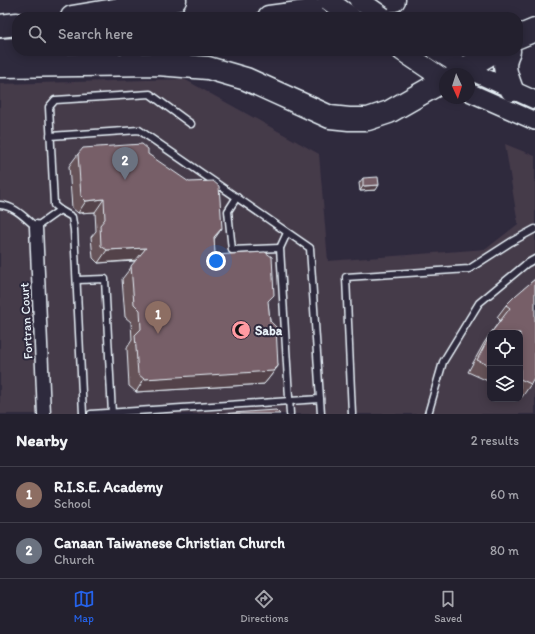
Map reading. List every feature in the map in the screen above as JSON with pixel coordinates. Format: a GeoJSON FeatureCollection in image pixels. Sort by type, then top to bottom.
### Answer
{"type":"FeatureCollection","features":[{"type":"Feature","properties":{"kind":"highway"},"geometry":{"type":"LineString","coordinates":[[102,12],[175,0]]}},
{"type":"Feature","properties":{"kind":"highway"},"geometry":{"type":"LineString","coordinates":[[305,12],[394,0]]}},
{"type":"Feature","properties":{"kind":"highway"},"geometry":{"type":"LineString","coordinates":[[0,26],[12,25]]}},
{"type":"Feature","properties":{"kind":"highway"},"geometry":{"type":"LineString","coordinates":[[0,50],[12,49]]}},
{"type":"Feature","properties":{"kind":"highway"},"geometry":{"type":"LineString","coordinates":[[466,68],[486,56]]}},
{"type":"Feature","properties":{"kind":"highway"},"geometry":{"type":"LineString","coordinates":[[507,56],[504,64],[505,72],[512,90]]}},
{"type":"Feature","properties":{"kind":"highway"},"geometry":{"type":"LineString","coordinates":[[0,66],[158,64],[208,68],[246,79],[330,117],[349,119],[368,119],[389,112],[439,83]]}},
{"type":"Feature","properties":{"kind":"main road"},"geometry":{"type":"LineString","coordinates":[[328,0],[344,12]]}},
{"type":"Feature","properties":{"kind":"main road"},"geometry":{"type":"LineString","coordinates":[[359,0],[376,12]]}},
{"type":"Feature","properties":{"kind":"main road"},"geometry":{"type":"LineString","coordinates":[[409,56],[439,76]]}},
{"type":"Feature","properties":{"kind":"main road"},"geometry":{"type":"LineString","coordinates":[[442,56],[457,68]]}},
{"type":"Feature","properties":{"kind":"main road"},"geometry":{"type":"LineString","coordinates":[[475,76],[535,100]]}},
{"type":"Feature","properties":{"kind":"main road"},"geometry":{"type":"LineString","coordinates":[[475,95],[535,121]]}},
{"type":"Feature","properties":{"kind":"street","name":"Fortran Court"},"geometry":{"type":"LineString","coordinates":[[36,227],[44,414]]}},
{"type":"Feature","properties":{"kind":"lane"},"geometry":{"type":"LineString","coordinates":[[83,414],[74,230],[72,217],[54,205],[49,107],[55,100],[150,94],[191,124]]}},
{"type":"Feature","properties":{"kind":"lane"},"geometry":{"type":"LineString","coordinates":[[50,136],[139,130],[310,248],[321,414]]}},
{"type":"Feature","properties":{"kind":"lane"},"geometry":{"type":"LineString","coordinates":[[237,197],[228,211],[232,250],[280,248]]}},
{"type":"Feature","properties":{"kind":"lane"},"geometry":{"type":"LineString","coordinates":[[0,205],[16,210],[36,227],[60,210]]}},
{"type":"Feature","properties":{"kind":"lane"},"geometry":{"type":"LineString","coordinates":[[352,414],[346,277],[469,269],[535,228]]}},
{"type":"Feature","properties":{"kind":"lane"},"geometry":{"type":"LineString","coordinates":[[287,233],[280,248],[290,414]]}},
{"type":"Feature","properties":{"kind":"lane"},"geometry":{"type":"LineString","coordinates":[[428,414],[443,362],[479,303],[526,264],[535,259]]}},
{"type":"Feature","properties":{"kind":"lane"},"geometry":{"type":"LineString","coordinates":[[77,280],[105,279],[112,413]]}},
{"type":"Feature","properties":{"kind":"lane"},"geometry":{"type":"LineString","coordinates":[[91,414],[320,399]]}},
{"type":"Feature","properties":{"kind":"shaded area"},"geometry":{"type":"Polygon","coordinates":[[[184,79],[319,154],[328,261],[486,249],[518,224],[505,144],[535,156],[535,414],[0,414],[0,84],[184,79]]]}},
{"type":"Feature","properties":{"kind":"building"},"geometry":{"type":"Polygon","coordinates":[[[142,144],[148,149],[148,154],[189,182],[213,181],[219,186],[222,228],[214,237],[215,255],[265,252],[272,257],[274,295],[268,301],[270,321],[276,327],[278,366],[273,371],[144,379],[138,374],[135,335],[141,329],[140,310],[134,304],[131,266],[146,248],[107,250],[101,246],[100,225],[105,219],[104,199],[86,201],[81,196],[78,154],[83,148],[142,144]]]}},
{"type":"Feature","properties":{"kind":"building"},"geometry":{"type":"Polygon","coordinates":[[[378,177],[379,185],[363,186],[363,178],[378,177]]]}},
{"type":"Feature","properties":{"kind":"building"},"geometry":{"type":"Polygon","coordinates":[[[535,279],[535,377],[531,384],[523,380],[523,330],[493,330],[510,308],[506,305],[535,279]]]}},
{"type":"Feature","properties":{"kind":"building"},"geometry":{"type":"Polygon","coordinates":[[[487,341],[487,365],[477,360],[487,341]]]}},
{"type":"Feature","properties":{"kind":"building"},"geometry":{"type":"Polygon","coordinates":[[[276,410],[280,414],[217,414],[276,410]]]}},
{"type":"Feature","properties":{"kind":"place","name":"Canaan Taiwanese Christian Church"},"geometry":{"type":"Point","coordinates":[125,180]}},
{"type":"Feature","properties":{"kind":"place","name":"Saba"},"geometry":{"type":"Point","coordinates":[241,330]}},
{"type":"Feature","properties":{"kind":"place","name":"R.I.S.E. Academy"},"geometry":{"type":"Point","coordinates":[158,334]}}]}
